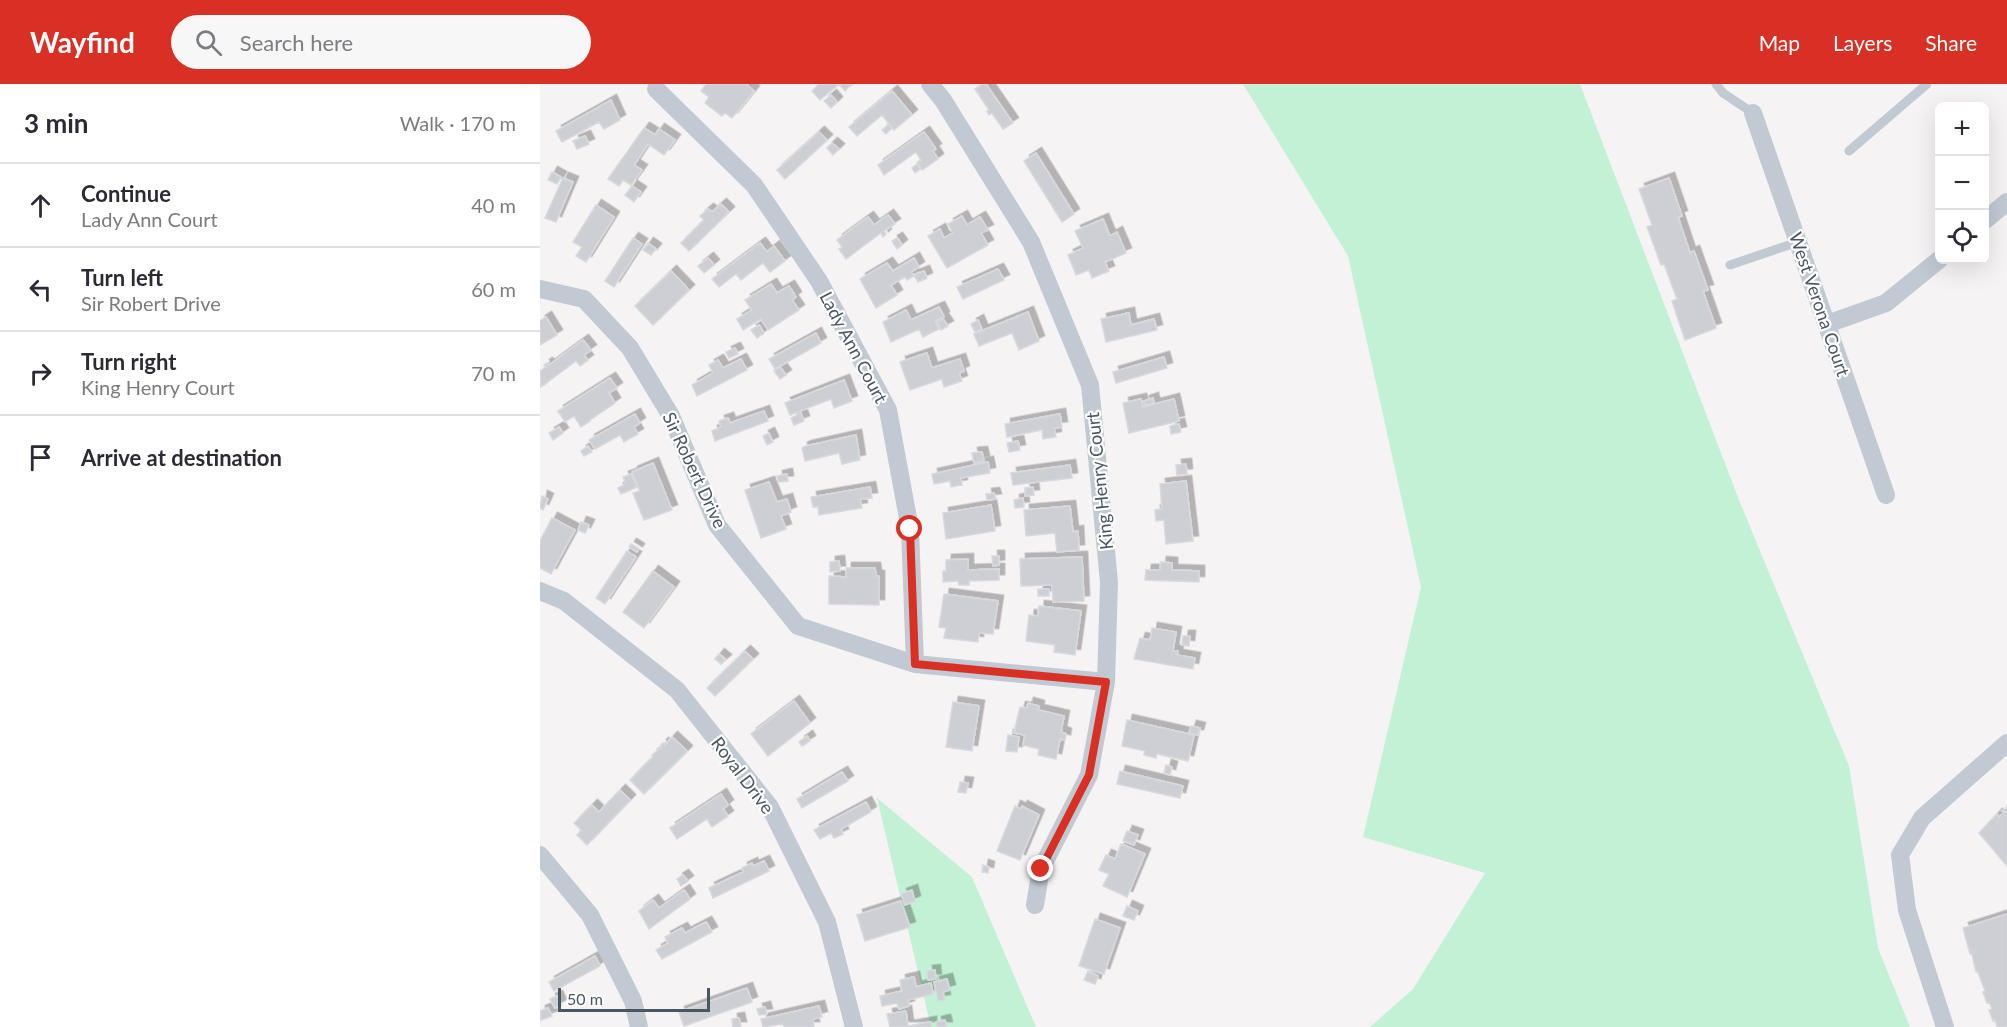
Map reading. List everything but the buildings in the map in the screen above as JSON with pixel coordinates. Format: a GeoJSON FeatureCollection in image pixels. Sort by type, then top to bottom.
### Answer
{"type":"FeatureCollection","features":[{"type":"Feature","properties":{"kind":"street","name":"King Henry Court"},"geometry":{"type":"LineString","coordinates":[[930,84],[943,100],[1031,242],[1090,385],[1109,582],[1106,682],[1089,775],[1041,869],[1035,905]]}},
{"type":"Feature","properties":{"kind":"street","name":"Lady Ann Court"},"geometry":{"type":"LineString","coordinates":[[656,89],[754,185],[819,281],[888,410],[910,529],[915,664]]}},
{"type":"Feature","properties":{"kind":"street","name":"West Verona Court"},"geometry":{"type":"LineString","coordinates":[[1753,113],[1886,495]]}},
{"type":"Feature","properties":{"kind":"street"},"geometry":{"type":"LineString","coordinates":[[1989,217],[2007,202]]}},
{"type":"Feature","properties":{"kind":"street"},"geometry":{"type":"LineString","coordinates":[[1827,324],[1886,303],[1935,263]]}},
{"type":"Feature","properties":{"kind":"street","name":"Sir Robert Drive"},"geometry":{"type":"LineString","coordinates":[[540,289],[584,298],[630,348],[671,416],[717,525],[798,626],[915,664],[1106,682]]}},
{"type":"Feature","properties":{"kind":"street","name":"Royal Drive"},"geometry":{"type":"LineString","coordinates":[[540,591],[564,601],[677,690],[770,807],[827,922],[854,1027]]}},
{"type":"Feature","properties":{"kind":"street"},"geometry":{"type":"LineString","coordinates":[[1945,1027],[1907,910],[1900,855],[1922,818],[2007,743]]}},
{"type":"Feature","properties":{"kind":"street"},"geometry":{"type":"LineString","coordinates":[[540,855],[590,915],[633,1001],[639,1027]]}},
{"type":"Feature","properties":{"kind":"lane"},"geometry":{"type":"LineString","coordinates":[[1716,84],[1723,93],[1753,113]]}},
{"type":"Feature","properties":{"kind":"lane"},"geometry":{"type":"LineString","coordinates":[[1849,151],[1927,84]]}},
{"type":"Feature","properties":{"kind":"lane"},"geometry":{"type":"LineString","coordinates":[[1730,265],[1798,242]]}},
{"type":"Feature","properties":{"kind":"green space"},"geometry":{"type":"Polygon","coordinates":[[[1243,84],[1580,84],[1739,500],[1849,766],[1878,948],[1910,1027],[1370,1027],[1413,989],[1485,873],[1363,837],[1421,587],[1348,256],[1243,84]]]}},
{"type":"Feature","properties":{"kind":"green space"},"geometry":{"type":"Polygon","coordinates":[[[877,798],[972,877],[1036,1027],[931,1027],[877,798]]]}},
{"type":"Feature","properties":{"kind":"route"},"geometry":{"type":"LineString","coordinates":[[910,529],[915,664],[1106,682],[1089,775],[1041,869]]}}]}
